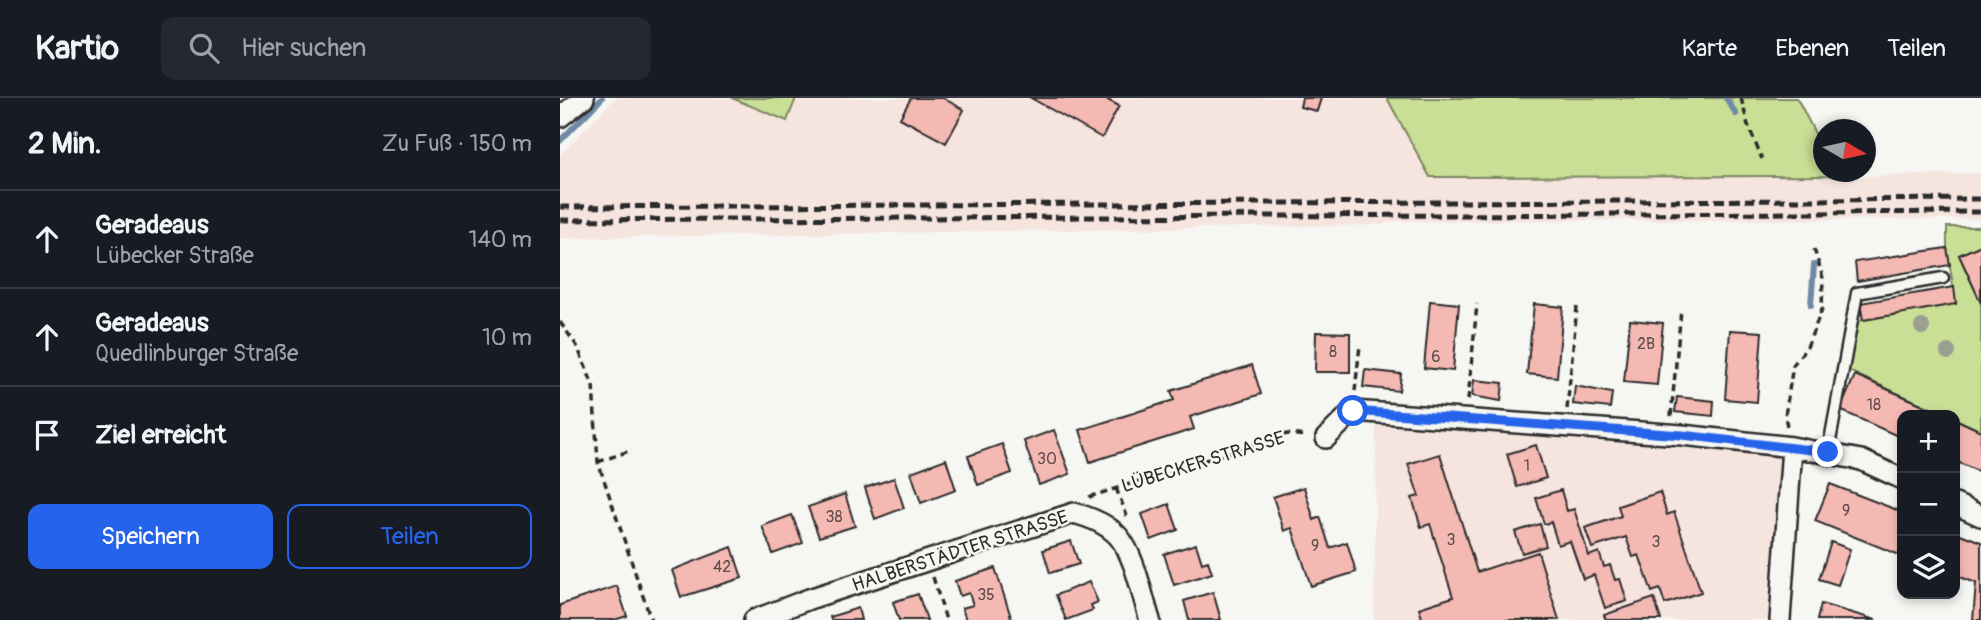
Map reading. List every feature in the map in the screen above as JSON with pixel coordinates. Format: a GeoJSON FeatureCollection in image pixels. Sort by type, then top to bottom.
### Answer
{"type":"FeatureCollection","features":[{"type":"Feature","properties":{"kind":"street"},"geometry":{"type":"LineString","coordinates":[[560,117],[584,98]]}},
{"type":"Feature","properties":{"kind":"street"},"geometry":{"type":"LineString","coordinates":[[1326,438],[1353,411],[1669,434],[1792,447],[1861,460],[1897,477]]}},
{"type":"Feature","properties":{"kind":"street"},"geometry":{"type":"LineString","coordinates":[[1780,620],[1792,447]]}},
{"type":"Feature","properties":{"kind":"street"},"geometry":{"type":"LineString","coordinates":[[1960,506],[1981,516]]}},
{"type":"Feature","properties":{"kind":"street","name":"HALBERSTÄDTER STRASSE"},"geometry":{"type":"LineString","coordinates":[[754,620],[809,599],[1074,513],[1093,518],[1118,536],[1132,563],[1150,620]]}},
{"type":"Feature","properties":{"kind":"lane"},"geometry":{"type":"LineString","coordinates":[[1828,452],[1857,293],[1943,278]]}},
{"type":"Feature","properties":{"kind":"path"},"geometry":{"type":"LineString","coordinates":[[1741,98],[1748,125],[1762,159]]}},
{"type":"Feature","properties":{"kind":"path"},"geometry":{"type":"LineString","coordinates":[[1792,447],[1785,416],[1793,365],[1807,347],[1822,309],[1823,278],[1814,249]]}},
{"type":"Feature","properties":{"kind":"path"},"geometry":{"type":"LineString","coordinates":[[1466,419],[1477,304]]}},
{"type":"Feature","properties":{"kind":"path"},"geometry":{"type":"LineString","coordinates":[[1566,426],[1577,307]]}},
{"type":"Feature","properties":{"kind":"path"},"geometry":{"type":"LineString","coordinates":[[1669,434],[1681,310]]}},
{"type":"Feature","properties":{"kind":"path"},"geometry":{"type":"LineString","coordinates":[[560,322],[577,346],[593,385],[598,462],[651,620]]}},
{"type":"Feature","properties":{"kind":"path"},"geometry":{"type":"LineString","coordinates":[[1353,411],[1360,345]]}},
{"type":"Feature","properties":{"kind":"path","name":"LÜBECKER STRASSE"},"geometry":{"type":"LineString","coordinates":[[1074,513],[1080,500],[1287,433],[1326,438]]}},
{"type":"Feature","properties":{"kind":"path"},"geometry":{"type":"LineString","coordinates":[[598,462],[632,450]]}},
{"type":"Feature","properties":{"kind":"path"},"geometry":{"type":"LineString","coordinates":[[928,562],[946,620]]}},
{"type":"Feature","properties":{"kind":"shaded area"},"geometry":{"type":"Polygon","coordinates":[[[615,98],[1386,98],[1430,177],[1813,177],[1813,182],[1876,182],[1876,176],[1981,173],[1981,219],[1394,221],[1382,225],[560,238],[560,155],[615,98]]]}},
{"type":"Feature","properties":{"kind":"shaded area"},"geometry":{"type":"Polygon","coordinates":[[[1376,423],[1781,456],[1768,620],[1374,620],[1376,423]]]}},
{"type":"Feature","properties":{"kind":"green space"},"geometry":{"type":"Polygon","coordinates":[[[732,98],[796,98],[787,121],[732,98]]]}},
{"type":"Feature","properties":{"kind":"green space"},"geometry":{"type":"Polygon","coordinates":[[[1387,98],[1797,98],[1813,129],[1813,176],[1430,177],[1387,98]]]}},
{"type":"Feature","properties":{"kind":"green space"},"geometry":{"type":"Polygon","coordinates":[[[1947,227],[1981,227],[1981,245],[1959,255],[1981,303],[1981,431],[1960,421],[1960,410],[1935,410],[1844,369],[1852,322],[1956,304],[1947,248],[1947,227]]]}},
{"type":"Feature","properties":{"kind":"building"},"geometry":{"type":"Polygon","coordinates":[[[911,98],[943,98],[964,110],[946,143],[900,118],[911,98]]]}},
{"type":"Feature","properties":{"kind":"building"},"geometry":{"type":"Polygon","coordinates":[[[1031,98],[1104,98],[1119,106],[1102,138],[1031,98]]]}},
{"type":"Feature","properties":{"kind":"building"},"geometry":{"type":"Polygon","coordinates":[[[1302,98],[1321,98],[1317,111],[1300,107],[1302,98]]]}},
{"type":"Feature","properties":{"kind":"building"},"geometry":{"type":"Polygon","coordinates":[[[1981,245],[1981,303],[1959,255],[1981,245]]]}},
{"type":"Feature","properties":{"kind":"building"},"geometry":{"type":"Polygon","coordinates":[[[1947,248],[1950,265],[1857,281],[1855,262],[1947,248]]]}},
{"type":"Feature","properties":{"kind":"building"},"geometry":{"type":"Polygon","coordinates":[[[1954,287],[1956,304],[1863,320],[1860,303],[1954,287]]]}},
{"type":"Feature","properties":{"kind":"building"},"geometry":{"type":"Polygon","coordinates":[[[1430,301],[1459,304],[1453,371],[1424,368],[1430,301]]]}},
{"type":"Feature","properties":{"kind":"building"},"geometry":{"type":"Polygon","coordinates":[[[1534,304],[1563,307],[1557,377],[1527,374],[1534,304]]]}},
{"type":"Feature","properties":{"kind":"building"},"geometry":{"type":"Polygon","coordinates":[[[1630,320],[1663,323],[1657,385],[1624,382],[1630,320]]]}},
{"type":"Feature","properties":{"kind":"building"},"geometry":{"type":"Polygon","coordinates":[[[1730,330],[1762,332],[1757,402],[1725,399],[1730,330]]]}},
{"type":"Feature","properties":{"kind":"building"},"geometry":{"type":"Polygon","coordinates":[[[1316,332],[1350,333],[1350,372],[1315,372],[1316,332]]]}},
{"type":"Feature","properties":{"kind":"building"},"geometry":{"type":"Polygon","coordinates":[[[1252,365],[1261,394],[1190,417],[1194,429],[1090,462],[1080,430],[1174,400],[1171,391],[1252,365]]]}},
{"type":"Feature","properties":{"kind":"building"},"geometry":{"type":"Polygon","coordinates":[[[1365,370],[1401,374],[1399,391],[1363,387],[1365,370]]]}},
{"type":"Feature","properties":{"kind":"building"},"geometry":{"type":"Polygon","coordinates":[[[1855,375],[1935,410],[1897,410],[1897,436],[1840,410],[1855,375]]]}},
{"type":"Feature","properties":{"kind":"building"},"geometry":{"type":"Polygon","coordinates":[[[1474,380],[1503,383],[1501,401],[1472,396],[1474,380]]]}},
{"type":"Feature","properties":{"kind":"building"},"geometry":{"type":"Polygon","coordinates":[[[1575,386],[1612,393],[1610,408],[1573,404],[1575,386]]]}},
{"type":"Feature","properties":{"kind":"building"},"geometry":{"type":"Polygon","coordinates":[[[1677,397],[1714,401],[1713,416],[1675,412],[1677,397]]]}},
{"type":"Feature","properties":{"kind":"building"},"geometry":{"type":"Polygon","coordinates":[[[1960,421],[1981,431],[1980,472],[1960,463],[1960,421]]]}},
{"type":"Feature","properties":{"kind":"building"},"geometry":{"type":"Polygon","coordinates":[[[1054,430],[1070,474],[1039,485],[1024,441],[1054,430]]]}},
{"type":"Feature","properties":{"kind":"building"},"geometry":{"type":"Polygon","coordinates":[[[1002,444],[1012,473],[978,485],[968,456],[1002,444]]]}},
{"type":"Feature","properties":{"kind":"building"},"geometry":{"type":"Polygon","coordinates":[[[1536,445],[1546,478],[1517,487],[1507,454],[1536,445]]]}},
{"type":"Feature","properties":{"kind":"building"},"geometry":{"type":"Polygon","coordinates":[[[1440,454],[1477,572],[1538,552],[1559,620],[1415,620],[1422,618],[1419,608],[1453,597],[1430,524],[1421,527],[1412,498],[1419,496],[1408,464],[1440,454]]]}},
{"type":"Feature","properties":{"kind":"building"},"geometry":{"type":"Polygon","coordinates":[[[946,459],[956,490],[921,503],[911,472],[946,459]]]}},
{"type":"Feature","properties":{"kind":"building"},"geometry":{"type":"Polygon","coordinates":[[[894,478],[904,508],[875,519],[865,488],[894,478]]]}},
{"type":"Feature","properties":{"kind":"building"},"geometry":{"type":"Polygon","coordinates":[[[1830,484],[1897,510],[1897,554],[1815,521],[1830,484]]]}},
{"type":"Feature","properties":{"kind":"building"},"geometry":{"type":"Polygon","coordinates":[[[1304,487],[1314,520],[1320,517],[1330,548],[1347,542],[1356,572],[1311,586],[1292,528],[1284,531],[1273,497],[1304,487]]]}},
{"type":"Feature","properties":{"kind":"building"},"geometry":{"type":"Polygon","coordinates":[[[1561,490],[1567,511],[1574,509],[1589,556],[1599,552],[1604,567],[1610,565],[1615,580],[1620,579],[1627,601],[1605,608],[1594,575],[1583,579],[1570,541],[1558,545],[1551,522],[1544,524],[1536,498],[1561,490]]]}},
{"type":"Feature","properties":{"kind":"building"},"geometry":{"type":"Polygon","coordinates":[[[1660,492],[1667,515],[1674,512],[1701,592],[1665,604],[1660,589],[1652,592],[1639,555],[1633,557],[1626,537],[1592,548],[1585,528],[1621,516],[1618,506],[1660,492]]]}},
{"type":"Feature","properties":{"kind":"building"},"geometry":{"type":"Polygon","coordinates":[[[845,494],[855,526],[819,537],[808,507],[845,494]]]}},
{"type":"Feature","properties":{"kind":"building"},"geometry":{"type":"Polygon","coordinates":[[[1169,504],[1178,530],[1151,540],[1142,514],[1169,504]]]}},
{"type":"Feature","properties":{"kind":"building"},"geometry":{"type":"Polygon","coordinates":[[[792,515],[803,543],[773,554],[762,526],[792,515]]]}},
{"type":"Feature","properties":{"kind":"building"},"geometry":{"type":"Polygon","coordinates":[[[1540,524],[1546,546],[1522,553],[1515,532],[1540,524]]]}},
{"type":"Feature","properties":{"kind":"building"},"geometry":{"type":"Polygon","coordinates":[[[1960,534],[1981,542],[1981,620],[1973,620],[1976,583],[1960,577],[1960,534]]]}},
{"type":"Feature","properties":{"kind":"building"},"geometry":{"type":"Polygon","coordinates":[[[1071,541],[1079,564],[1050,573],[1043,550],[1071,541]]]}},
{"type":"Feature","properties":{"kind":"building"},"geometry":{"type":"Polygon","coordinates":[[[1831,542],[1850,549],[1838,585],[1819,579],[1831,542]]]}},
{"type":"Feature","properties":{"kind":"building"},"geometry":{"type":"Polygon","coordinates":[[[1196,544],[1202,563],[1208,561],[1212,573],[1174,585],[1164,554],[1196,544]]]}},
{"type":"Feature","properties":{"kind":"building"},"geometry":{"type":"Polygon","coordinates":[[[732,547],[742,578],[681,597],[672,570],[732,547]]]}},
{"type":"Feature","properties":{"kind":"building"},"geometry":{"type":"Polygon","coordinates":[[[995,568],[1012,620],[966,620],[962,608],[973,605],[969,593],[960,596],[955,581],[995,568]]]}},
{"type":"Feature","properties":{"kind":"building"},"geometry":{"type":"Polygon","coordinates":[[[1089,582],[1098,602],[1091,605],[1093,610],[1066,620],[1056,595],[1089,582]]]}},
{"type":"Feature","properties":{"kind":"building"},"geometry":{"type":"Polygon","coordinates":[[[617,586],[627,616],[614,620],[560,620],[560,605],[617,586]]]}},
{"type":"Feature","properties":{"kind":"building"},"geometry":{"type":"Polygon","coordinates":[[[1213,592],[1221,620],[1189,620],[1184,601],[1213,592]]]}},
{"type":"Feature","properties":{"kind":"building"},"geometry":{"type":"Polygon","coordinates":[[[918,594],[927,620],[899,620],[893,602],[918,594]]]}},
{"type":"Feature","properties":{"kind":"building"},"geometry":{"type":"Polygon","coordinates":[[[1654,598],[1661,620],[1606,620],[1604,615],[1654,598]]]}},
{"type":"Feature","properties":{"kind":"building"},"geometry":{"type":"Polygon","coordinates":[[[1821,604],[1876,620],[1817,620],[1821,604]]]}},
{"type":"Feature","properties":{"kind":"building"},"geometry":{"type":"Polygon","coordinates":[[[858,608],[861,620],[831,620],[830,617],[858,608]]]}},
{"type":"Feature","properties":{"kind":"waterway"},"geometry":{"type":"LineString","coordinates":[[560,141],[602,98]]}},
{"type":"Feature","properties":{"kind":"waterway"},"geometry":{"type":"LineString","coordinates":[[1726,98],[1736,114]]}},
{"type":"Feature","properties":{"kind":"waterway"},"geometry":{"type":"LineString","coordinates":[[1811,305],[1814,265]]}},
{"type":"Feature","properties":{"kind":"railway"},"geometry":{"type":"LineString","coordinates":[[560,207],[1981,199]]}},
{"type":"Feature","properties":{"kind":"railway"},"geometry":{"type":"LineString","coordinates":[[560,220],[1981,212]]}},
{"type":"Feature","properties":{"kind":"route"},"geometry":{"type":"LineString","coordinates":[[1353,411],[1682,435],[1828,452]]}}]}
